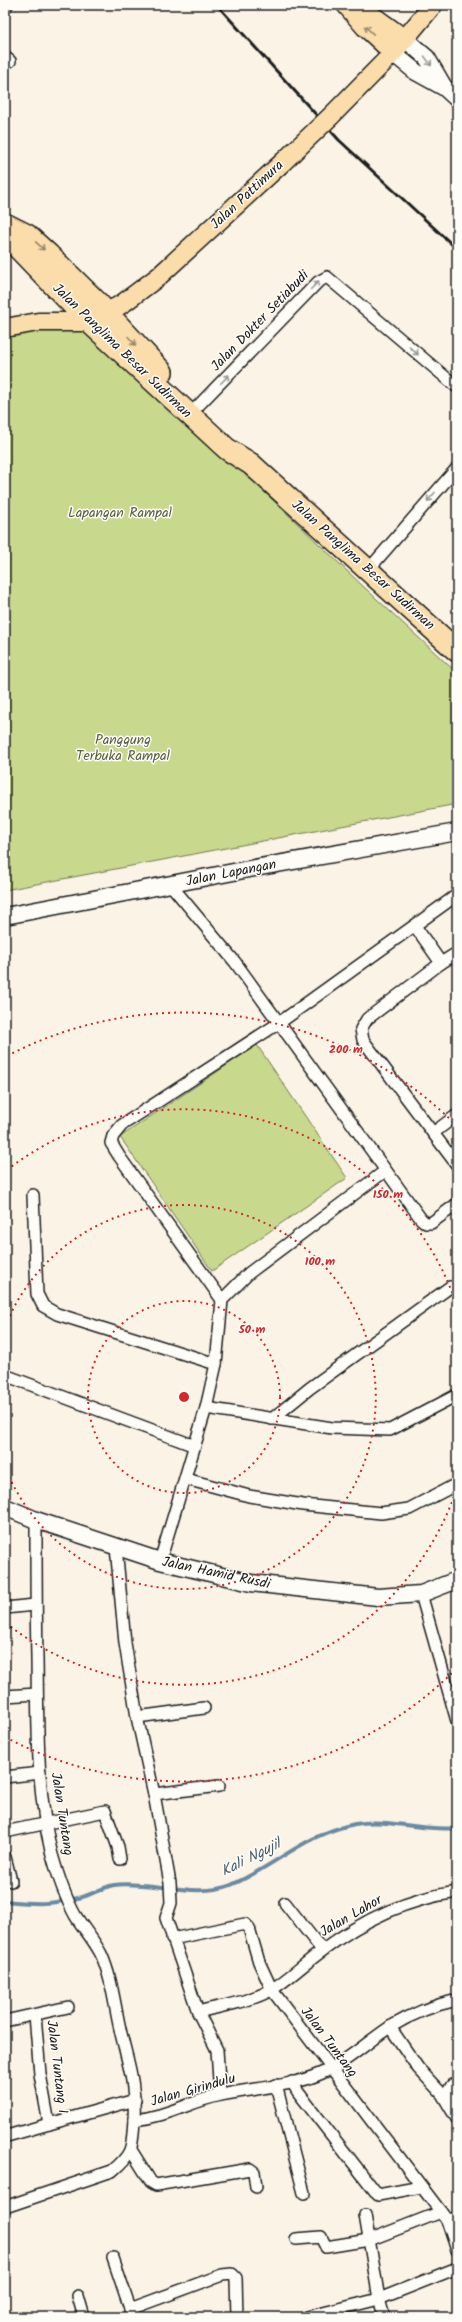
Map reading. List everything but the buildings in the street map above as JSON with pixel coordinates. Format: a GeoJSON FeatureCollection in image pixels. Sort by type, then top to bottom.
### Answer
{"type":"FeatureCollection","features":[{"type":"Feature","properties":{"kind":"highway","name":"Jalan Panglima Besar Sudirman"},"geometry":{"type":"LineString","coordinates":[[6,225],[15,246],[158,369],[197,407],[237,442],[251,464]]}},
{"type":"Feature","properties":{"kind":"highway","name":"Jalan Panglima Besar Sudirman"},"geometry":{"type":"LineString","coordinates":[[97,317],[227,449],[251,464],[369,569],[457,651]]}},
{"type":"Feature","properties":{"kind":"main road"},"geometry":{"type":"LineString","coordinates":[[346,5],[365,27],[393,53]]}},
{"type":"Feature","properties":{"kind":"main road"},"geometry":{"type":"LineString","coordinates":[[358,5],[405,39],[433,5]]}},
{"type":"Feature","properties":{"kind":"main road","name":"Jalan Pattimura"},"geometry":{"type":"LineString","coordinates":[[97,317],[122,304],[158,277],[331,116],[405,39]]}},
{"type":"Feature","properties":{"kind":"main road"},"geometry":{"type":"LineString","coordinates":[[5,328],[38,322],[97,317]]}},
{"type":"Feature","properties":{"kind":"street"},"geometry":{"type":"LineString","coordinates":[[405,39],[427,58],[453,92]]}},
{"type":"Feature","properties":{"kind":"street"},"geometry":{"type":"LineString","coordinates":[[393,53],[416,72],[453,92]]}},
{"type":"Feature","properties":{"kind":"street","name":"Jalan Dokter Setiabudi"},"geometry":{"type":"LineString","coordinates":[[197,407],[318,282],[327,277],[457,387]]}},
{"type":"Feature","properties":{"kind":"street"},"geometry":{"type":"LineString","coordinates":[[369,569],[457,468]]}},
{"type":"Feature","properties":{"kind":"street","name":"Jalan Lapangan"},"geometry":{"type":"LineString","coordinates":[[5,916],[170,884],[454,834]]}},
{"type":"Feature","properties":{"kind":"street"},"geometry":{"type":"LineString","coordinates":[[170,884],[235,962],[385,1171],[426,1223],[431,1223],[457,1204]]}},
{"type":"Feature","properties":{"kind":"street"},"geometry":{"type":"LineString","coordinates":[[222,1300],[119,1156],[111,1143],[113,1136],[122,1125],[279,1023],[457,895]]}},
{"type":"Feature","properties":{"kind":"street"},"geometry":{"type":"LineString","coordinates":[[415,926],[441,963]]}},
{"type":"Feature","properties":{"kind":"street"},"geometry":{"type":"LineString","coordinates":[[457,953],[441,963],[367,1019],[361,1029],[363,1040],[457,1165]]}},
{"type":"Feature","properties":{"kind":"street"},"geometry":{"type":"LineString","coordinates":[[433,1133],[457,1115]]}},
{"type":"Feature","properties":{"kind":"street"},"geometry":{"type":"LineString","coordinates":[[160,1561],[186,1479],[206,1408],[216,1364],[222,1300],[249,1273],[385,1171]]}},
{"type":"Feature","properties":{"kind":"street"},"geometry":{"type":"LineString","coordinates":[[33,1195],[37,1294],[43,1306],[58,1314],[216,1364]]}},
{"type":"Feature","properties":{"kind":"street"},"geometry":{"type":"LineString","coordinates":[[272,1419],[310,1388],[367,1347],[450,1288],[457,1286]]}},
{"type":"Feature","properties":{"kind":"street"},"geometry":{"type":"LineString","coordinates":[[10,1377],[195,1446]]}},
{"type":"Feature","properties":{"kind":"street"},"geometry":{"type":"LineString","coordinates":[[206,1408],[332,1428],[390,1430],[457,1395]]}},
{"type":"Feature","properties":{"kind":"street"},"geometry":{"type":"LineString","coordinates":[[186,1479],[257,1497],[303,1505],[381,1513],[409,1509],[457,1484]]}},
{"type":"Feature","properties":{"kind":"street","name":"Jalan Hamid Rusdi"},"geometry":{"type":"LineString","coordinates":[[5,1507],[36,1520],[160,1561],[251,1583],[378,1597],[421,1594],[457,1580]]}},
{"type":"Feature","properties":{"kind":"street","name":"Jalan Tuntang"},"geometry":{"type":"LineString","coordinates":[[36,1520],[35,1605],[37,1694],[40,1773],[46,1825],[64,1891],[74,1913],[100,1952],[111,1982],[120,2029],[131,2070],[135,2100],[134,2120]]}},
{"type":"Feature","properties":{"kind":"street"},"geometry":{"type":"LineString","coordinates":[[116,1547],[125,1643],[137,1717],[154,1794],[170,1883],[171,1903],[166,1915],[172,1939],[198,2012],[217,2050],[220,2095]]}},
{"type":"Feature","properties":{"kind":"street"},"geometry":{"type":"LineString","coordinates":[[421,1594],[457,1721]]}},
{"type":"Feature","properties":{"kind":"street"},"geometry":{"type":"LineString","coordinates":[[5,1608],[35,1605]]}},
{"type":"Feature","properties":{"kind":"street"},"geometry":{"type":"LineString","coordinates":[[5,1696],[37,1694]]}},
{"type":"Feature","properties":{"kind":"street"},"geometry":{"type":"LineString","coordinates":[[137,1717],[204,1708]]}},
{"type":"Feature","properties":{"kind":"street"},"geometry":{"type":"LineString","coordinates":[[5,1777],[40,1773]]}},
{"type":"Feature","properties":{"kind":"street"},"geometry":{"type":"LineString","coordinates":[[154,1794],[219,1786]]}},
{"type":"Feature","properties":{"kind":"street"},"geometry":{"type":"LineString","coordinates":[[5,1832],[46,1825],[105,1811],[118,1847],[120,1860]]}},
{"type":"Feature","properties":{"kind":"street"},"geometry":{"type":"LineString","coordinates":[[5,1857],[11,1882]]}},
{"type":"Feature","properties":{"kind":"street","name":"Jalan Lahor"},"geometry":{"type":"LineString","coordinates":[[272,1990],[322,1950],[364,1922],[387,1911],[423,1898],[457,1892]]}},
{"type":"Feature","properties":{"kind":"street"},"geometry":{"type":"LineString","coordinates":[[285,1903],[322,1950]]}},
{"type":"Feature","properties":{"kind":"street","name":"Jalan Tuntang"},"geometry":{"type":"LineString","coordinates":[[172,1939],[245,1924],[249,1928],[259,1962],[272,1990],[330,2069],[421,2187],[448,2217]]}},
{"type":"Feature","properties":{"kind":"street"},"geometry":{"type":"LineString","coordinates":[[198,2012],[272,1990]]}},
{"type":"Feature","properties":{"kind":"street","name":"Jalan Girindulu"},"geometry":{"type":"LineString","coordinates":[[134,2120],[151,2118],[220,2095],[276,2086],[321,2074],[390,2027],[434,2006],[457,2000]]}},
{"type":"Feature","properties":{"kind":"street","name":"Jalan Tuntang I"},"geometry":{"type":"LineString","coordinates":[[5,2021],[68,2007]]}},
{"type":"Feature","properties":{"kind":"street","name":"Jalan Tuntang I"},"geometry":{"type":"LineString","coordinates":[[35,2015],[40,2074],[49,2124]]}},
{"type":"Feature","properties":{"kind":"street"},"geometry":{"type":"LineString","coordinates":[[390,2027],[418,2068],[449,2094],[457,2119]]}},
{"type":"Feature","properties":{"kind":"street"},"geometry":{"type":"LineString","coordinates":[[292,2082],[298,2092],[378,2195],[421,2187]]}},
{"type":"Feature","properties":{"kind":"street"},"geometry":{"type":"LineString","coordinates":[[449,2094],[452,2085],[457,2083]]}},
{"type":"Feature","properties":{"kind":"street"},"geometry":{"type":"LineString","coordinates":[[276,2086],[304,2193]]}},
{"type":"Feature","properties":{"kind":"street","name":"Jalan Tuntang I"},"geometry":{"type":"LineString","coordinates":[[7,2136],[135,2100]]}},
{"type":"Feature","properties":{"kind":"street"},"geometry":{"type":"LineString","coordinates":[[5,2207],[112,2171],[121,2164],[131,2150],[134,2120]]}},
{"type":"Feature","properties":{"kind":"street"},"geometry":{"type":"LineString","coordinates":[[131,2150],[151,2182],[156,2185],[250,2169],[254,2172],[256,2187]]}},
{"type":"Feature","properties":{"kind":"street"},"geometry":{"type":"LineString","coordinates":[[365,2215],[379,2298],[384,2317]]}},
{"type":"Feature","properties":{"kind":"street"},"geometry":{"type":"LineString","coordinates":[[296,2239],[321,2237],[326,2247],[369,2240],[448,2217],[457,2250]]}},
{"type":"Feature","properties":{"kind":"street"},"geometry":{"type":"LineString","coordinates":[[113,2258],[123,2283],[132,2313],[222,2275],[232,2274],[236,2278],[237,2283],[237,2317]]}},
{"type":"Feature","properties":{"kind":"street"},"geometry":{"type":"LineString","coordinates":[[307,2317],[320,2316],[379,2298],[457,2268]]}},
{"type":"Feature","properties":{"kind":"street"},"geometry":{"type":"LineString","coordinates":[[78,2296],[84,2317]]}},
{"type":"Feature","properties":{"kind":"green space"},"geometry":{"type":"Polygon","coordinates":[[[56,328],[74,329],[95,335],[140,373],[366,589],[457,673],[457,804],[5,890],[5,338],[56,328]]]}},
{"type":"Feature","properties":{"kind":"green space"},"geometry":{"type":"Polygon","coordinates":[[[257,1045],[347,1178],[212,1271],[120,1137],[257,1045]]]}},
{"type":"Feature","properties":{"kind":"waterway","name":"Kali Ngujil"},"geometry":{"type":"LineString","coordinates":[[5,1901],[52,1903],[86,1896],[110,1886],[127,1884],[188,1890],[218,1889],[231,1885],[247,1877],[320,1835],[355,1824],[380,1823],[444,1829],[457,1828]]}},
{"type":"Feature","properties":{"kind":"railway"},"geometry":{"type":"LineString","coordinates":[[217,5],[339,140],[457,249]]}},
{"type":"Feature","properties":{"kind":"park label","name":"Lapangan Rampal"},"geometry":{"type":"Point","coordinates":[120,513]}},
{"type":"Feature","properties":{"kind":"park label","name":"Panggung Terbuka Rampal"},"geometry":{"type":"Point","coordinates":[123,748]}}]}
